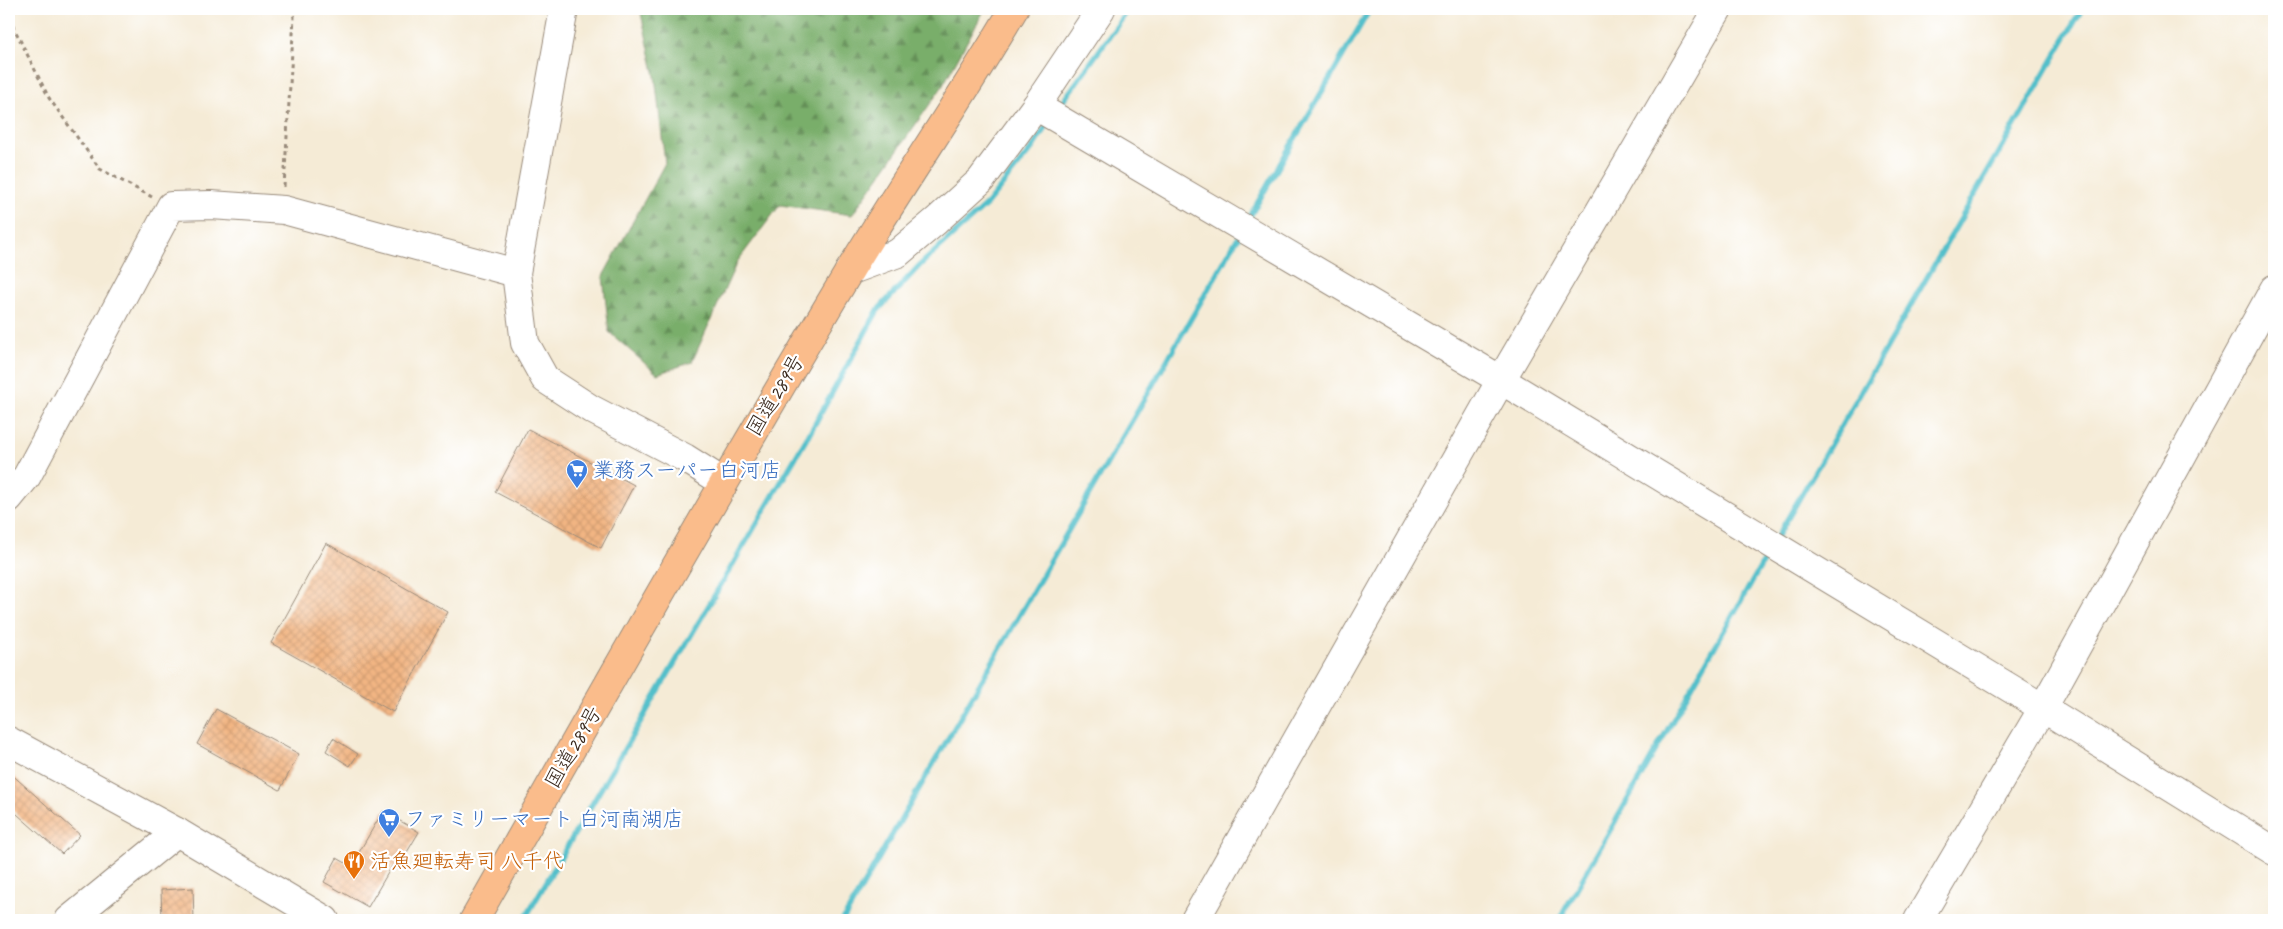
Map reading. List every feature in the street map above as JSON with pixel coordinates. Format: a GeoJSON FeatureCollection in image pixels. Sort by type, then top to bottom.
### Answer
{"type":"FeatureCollection","features":[{"type":"Feature","properties":{"kind":"highway","name":"国道289号"},"geometry":{"type":"LineString","coordinates":[[474,920],[723,482],[849,271],[980,66],[1014,9]]}},
{"type":"Feature","properties":{"kind":"street"},"geometry":{"type":"LineString","coordinates":[[564,9],[516,273],[525,343],[545,379],[591,409],[685,458],[723,482]]}},
{"type":"Feature","properties":{"kind":"street"},"geometry":{"type":"LineString","coordinates":[[849,271],[898,253],[981,180],[1036,106],[1101,9]]}},
{"type":"Feature","properties":{"kind":"street"},"geometry":{"type":"LineString","coordinates":[[1195,920],[1501,380],[1718,9]]}},
{"type":"Feature","properties":{"kind":"street"},"geometry":{"type":"LineString","coordinates":[[1036,106],[1501,380],[2043,708],[2274,851]]}},
{"type":"Feature","properties":{"kind":"street"},"geometry":{"type":"LineString","coordinates":[[9,498],[27,476],[170,206],[211,205],[284,210],[516,273]]}},
{"type":"Feature","properties":{"kind":"street"},"geometry":{"type":"LineString","coordinates":[[1918,920],[2043,708],[2274,288]]}},
{"type":"Feature","properties":{"kind":"street"},"geometry":{"type":"LineString","coordinates":[[9,741],[177,832],[324,920]]}},
{"type":"Feature","properties":{"kind":"street"},"geometry":{"type":"LineString","coordinates":[[69,920],[177,832]]}},
{"type":"Feature","properties":{"kind":"path"},"geometry":{"type":"LineString","coordinates":[[284,210],[284,166],[294,17],[290,9]]}},
{"type":"Feature","properties":{"kind":"path"},"geometry":{"type":"LineString","coordinates":[[9,18],[49,98],[100,169],[170,206]]}},
{"type":"Feature","properties":{"kind":"green space"},"geometry":{"type":"Polygon","coordinates":[[[640,9],[985,9],[942,87],[852,215],[780,205],[737,262],[692,362],[657,374],[609,332],[603,276],[665,163],[655,76],[640,9]]]}},
{"type":"Feature","properties":{"kind":"building"},"geometry":{"type":"Polygon","coordinates":[[[528,429],[634,485],[601,548],[495,492],[528,429]]]}},
{"type":"Feature","properties":{"kind":"building"},"geometry":{"type":"Polygon","coordinates":[[[326,543],[448,612],[393,712],[271,643],[326,543]]]}},
{"type":"Feature","properties":{"kind":"building"},"geometry":{"type":"Polygon","coordinates":[[[216,709],[299,754],[280,790],[197,744],[216,709]]]}},
{"type":"Feature","properties":{"kind":"building"},"geometry":{"type":"Polygon","coordinates":[[[333,738],[358,754],[350,766],[326,751],[333,738]]]}},
{"type":"Feature","properties":{"kind":"building"},"geometry":{"type":"Polygon","coordinates":[[[9,772],[80,835],[62,854],[9,807],[9,772]]]}},
{"type":"Feature","properties":{"kind":"building"},"geometry":{"type":"Polygon","coordinates":[[[383,811],[419,832],[397,869],[392,866],[368,907],[324,882],[337,858],[351,866],[383,811]]]}},
{"type":"Feature","properties":{"kind":"building"},"geometry":{"type":"Polygon","coordinates":[[[193,888],[194,920],[162,920],[161,890],[193,888]]]}},
{"type":"Feature","properties":{"kind":"waterway"},"geometry":{"type":"LineString","coordinates":[[1056,111],[1129,9]]}},
{"type":"Feature","properties":{"kind":"waterway"},"geometry":{"type":"LineString","coordinates":[[1247,221],[1370,9]]}},
{"type":"Feature","properties":{"kind":"waterway"},"geometry":{"type":"LineString","coordinates":[[1777,537],[2082,9]]}},
{"type":"Feature","properties":{"kind":"waterway"},"geometry":{"type":"LineString","coordinates":[[524,920],[811,431],[878,310],[920,265],[987,204],[1033,147],[1048,123]]}},
{"type":"Feature","properties":{"kind":"waterway"},"geometry":{"type":"LineString","coordinates":[[843,920],[1240,234]]}},
{"type":"Feature","properties":{"kind":"waterway"},"geometry":{"type":"LineString","coordinates":[[1559,920],[1770,550]]}},
{"type":"Feature","properties":{"kind":"place","name":"業務スーパー白河店"},"geometry":{"type":"Point","coordinates":[577,489]}},
{"type":"Feature","properties":{"kind":"place","name":"ファミリーマート 白河南湖店"},"geometry":{"type":"Point","coordinates":[389,838]}},
{"type":"Feature","properties":{"kind":"place","name":"活魚廻転寿司 八千代"},"geometry":{"type":"Point","coordinates":[354,880]}}]}
